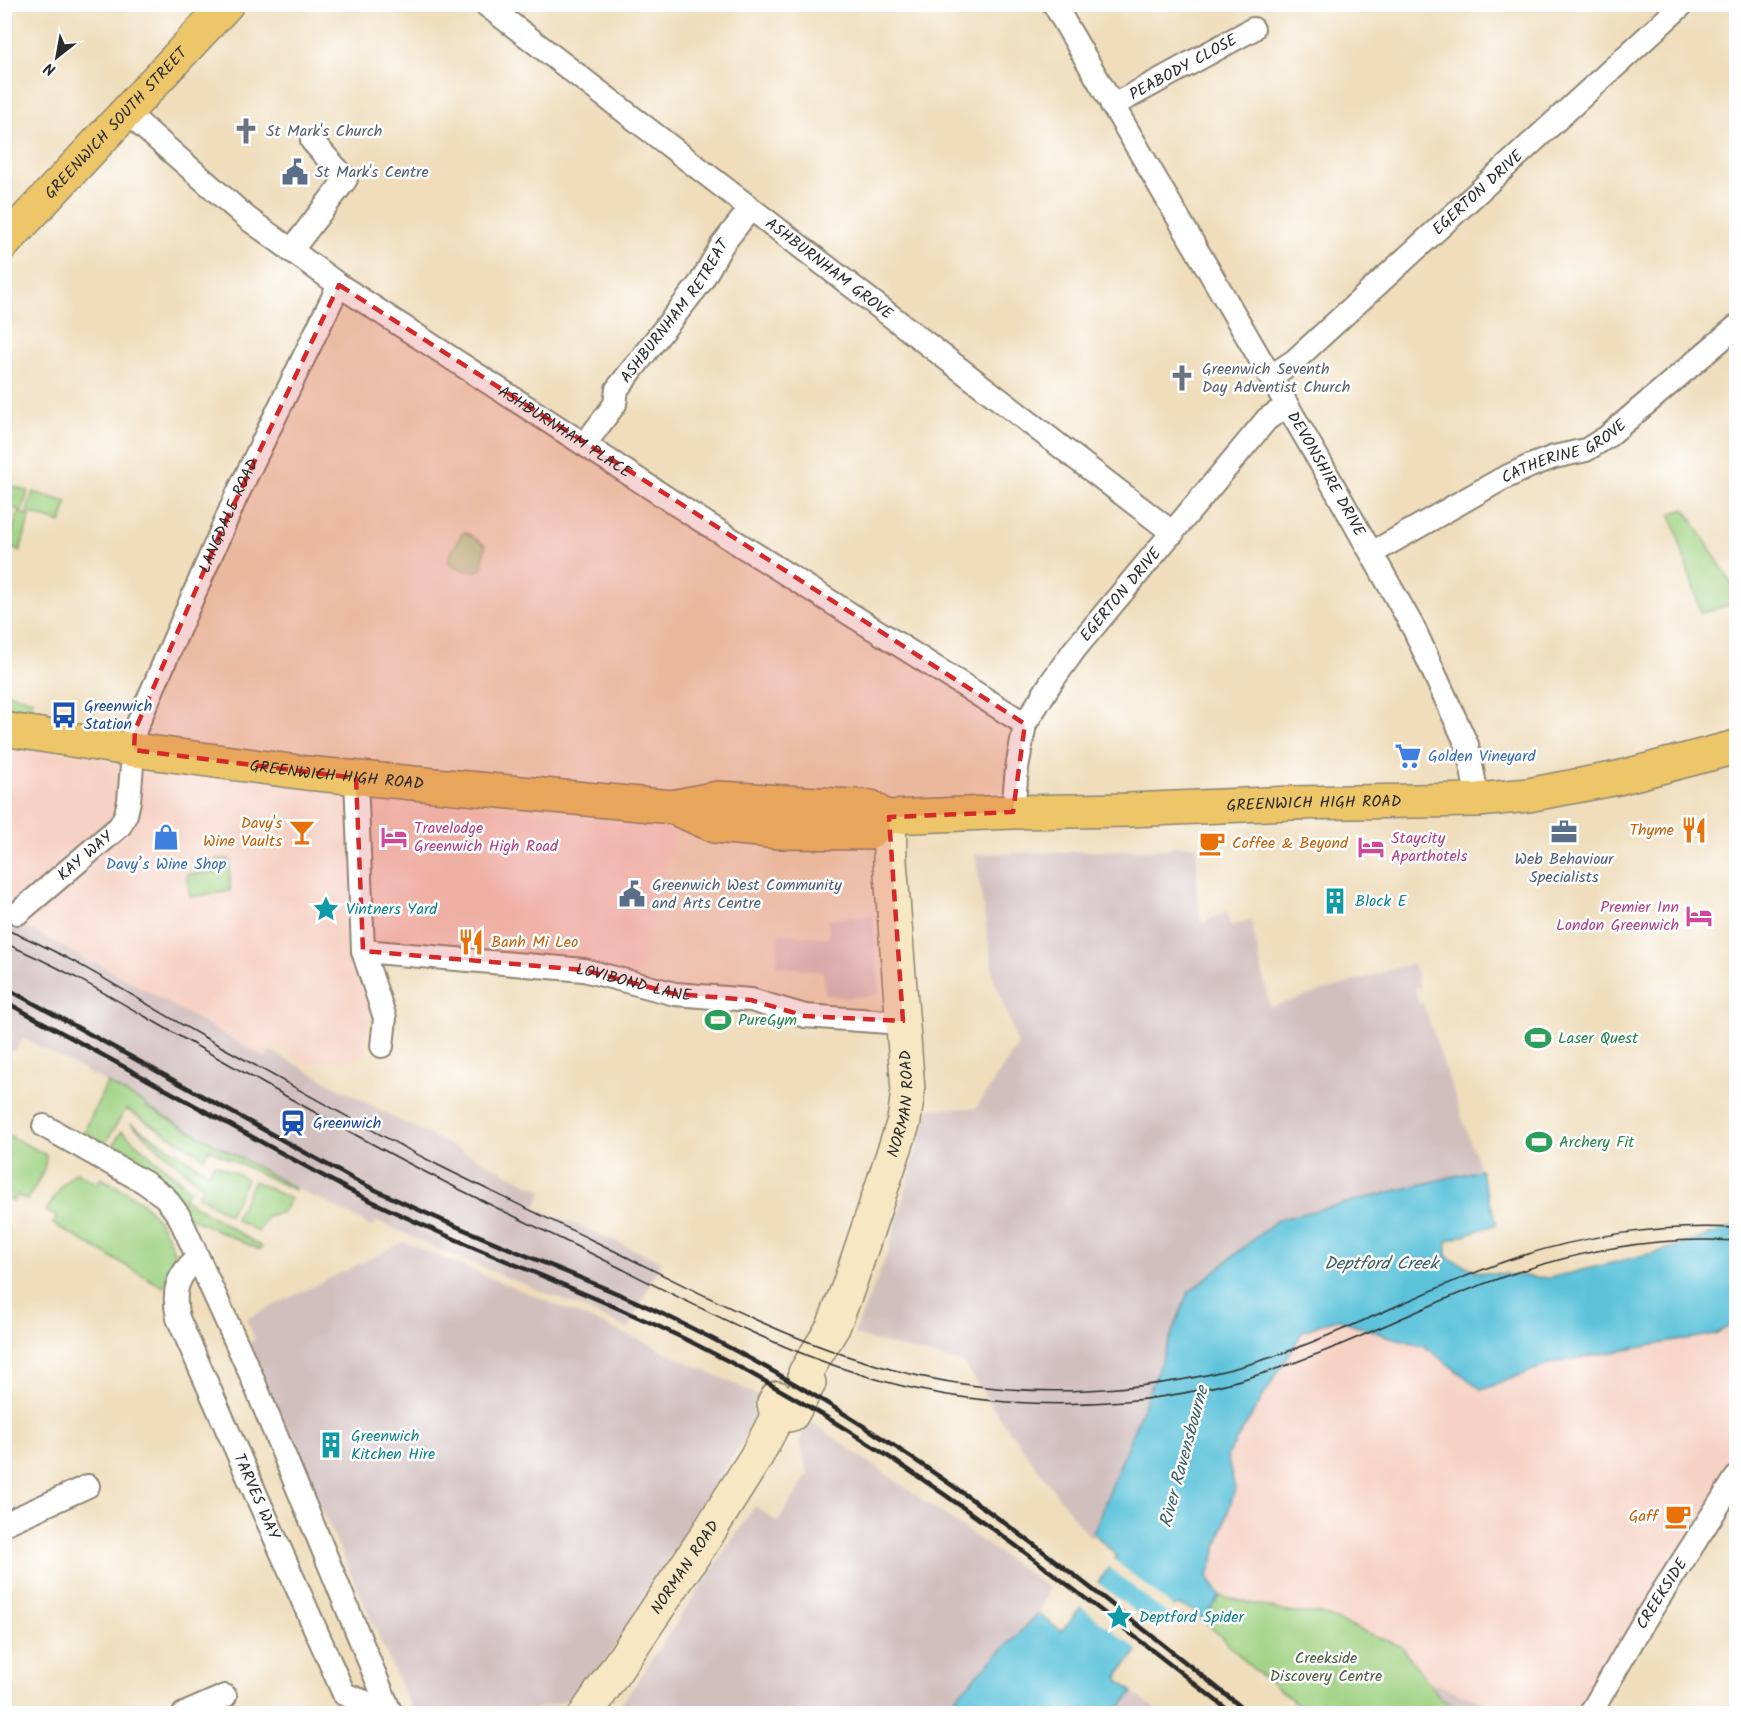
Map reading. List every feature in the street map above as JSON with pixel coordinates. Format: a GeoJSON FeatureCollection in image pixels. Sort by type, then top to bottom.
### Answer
{"type":"FeatureCollection","features":[{"type":"Feature","properties":{"kind":"main road","name":"GREENWICH SOUTH STREET"},"geometry":{"type":"LineString","coordinates":[[4,243],[227,4]]}},
{"type":"Feature","properties":{"kind":"main road","name":"GREENWICH HIGH ROAD"},"geometry":{"type":"LineString","coordinates":[[4,729],[134,750],[356,778],[672,807],[715,826],[779,832],[868,833],[887,817],[1291,803],[1478,800],[1528,795],[1618,778],[1737,747]]}},
{"type":"Feature","properties":{"kind":"main road","name":"NORMAN ROAD"},"geometry":{"type":"LineString","coordinates":[[586,1713],[703,1541],[756,1457],[777,1417],[792,1414],[809,1383],[805,1373],[833,1327],[848,1288],[904,1121],[908,1089],[887,817]]}},
{"type":"Feature","properties":{"kind":"street","name":"ASHBURNHAM GROVE"},"geometry":{"type":"LineString","coordinates":[[485,4],[1173,533]]}},
{"type":"Feature","properties":{"kind":"street","name":"DEVONSHIRE DRIVE"},"geometry":{"type":"LineString","coordinates":[[1054,4],[1414,629],[1467,745],[1478,800]]}},
{"type":"Feature","properties":{"kind":"street","name":"EGERTON DRIVE"},"geometry":{"type":"LineString","coordinates":[[1270,377],[1294,362],[1683,4]]}},
{"type":"Feature","properties":{"kind":"street","name":"PEABODY CLOSE"},"geometry":{"type":"LineString","coordinates":[[1112,106],[1253,29]]}},
{"type":"Feature","properties":{"kind":"street","name":"ASHBURNHAM PLACE"},"geometry":{"type":"LineString","coordinates":[[126,112],[248,218],[339,285],[698,519],[1025,724]]}},
{"type":"Feature","properties":{"kind":"street"},"geometry":{"type":"LineString","coordinates":[[291,251],[346,179],[312,141]]}},
{"type":"Feature","properties":{"kind":"street","name":"ASHBURNHAM RETREAT"},"geometry":{"type":"LineString","coordinates":[[585,444],[615,405],[617,389],[701,282],[722,245],[750,209]]}},
{"type":"Feature","properties":{"kind":"street","name":"LANGDALE ROAD"},"geometry":{"type":"LineString","coordinates":[[134,750],[135,730],[223,527],[339,285]]}},
{"type":"Feature","properties":{"kind":"street","name":"CATHERINE GROVE"},"geometry":{"type":"LineString","coordinates":[[1372,553],[1500,480],[1554,457],[1586,450],[1607,437],[1737,327]]}},
{"type":"Feature","properties":{"kind":"street","name":"EGERTON DRIVE"},"geometry":{"type":"LineString","coordinates":[[1013,812],[1025,724],[1052,681],[1075,649],[1267,419],[1287,406]]}},
{"type":"Feature","properties":{"kind":"street","name":"KAY WAY"},"geometry":{"type":"LineString","coordinates":[[18,912],[120,826],[129,801],[134,750]]}},
{"type":"Feature","properties":{"kind":"street"},"geometry":{"type":"LineString","coordinates":[[356,778],[363,951],[385,1018],[382,1046]]}},
{"type":"Feature","properties":{"kind":"street","name":"LOVIBOND LANE"},"geometry":{"type":"LineString","coordinates":[[363,951],[584,970],[675,994],[751,1000],[805,1016],[903,1021]]}},
{"type":"Feature","properties":{"kind":"street","name":"TARVES WAY"},"geometry":{"type":"LineString","coordinates":[[44,1126],[144,1182],[165,1197],[179,1216],[251,1375],[391,1712]]}},
{"type":"Feature","properties":{"kind":"street","name":"TARVES WAY"},"geometry":{"type":"LineString","coordinates":[[197,1258],[186,1268],[177,1283],[174,1301],[178,1318],[344,1694],[391,1712]]}},
{"type":"Feature","properties":{"kind":"street","name":"CREEKSIDE"},"geometry":{"type":"LineString","coordinates":[[1590,1713],[1644,1621],[1737,1478]]}},
{"type":"Feature","properties":{"kind":"street"},"geometry":{"type":"LineString","coordinates":[[4,1524],[88,1486]]}},
{"type":"Feature","properties":{"kind":"street"},"geometry":{"type":"LineString","coordinates":[[184,1713],[225,1696]]}},
{"type":"Feature","properties":{"kind":"highlighted area"},"geometry":{"type":"Polygon","coordinates":[[[339,285],[1025,724],[1013,812],[889,817],[903,1021],[805,1016],[751,1000],[675,994],[584,970],[363,951],[356,778],[134,750],[135,730],[223,527],[339,285]]]}},
{"type":"Feature","properties":{"kind":"shaded area"},"geometry":{"type":"Polygon","coordinates":[[[4,745],[676,829],[639,976],[376,960],[365,1057],[310,1065],[274,1045],[267,1059],[95,962],[94,964],[44,936],[5,919],[4,745]]]}},
{"type":"Feature","properties":{"kind":"shaded area"},"geometry":{"type":"Polygon","coordinates":[[[1172,846],[1197,846],[1197,891],[1201,924],[1227,911],[1230,926],[1251,920],[1270,1007],[1413,963],[1420,987],[1415,988],[1419,1004],[1423,1003],[1480,1170],[1277,1220],[1188,1293],[1092,1538],[1084,1531],[1000,1418],[964,1364],[854,1335],[889,1250],[928,1109],[976,1108],[1018,1045],[994,978],[975,854],[1172,849],[1172,846]]]}},
{"type":"Feature","properties":{"kind":"shaded area"},"geometry":{"type":"Polygon","coordinates":[[[873,915],[879,993],[872,996],[847,998],[826,994],[823,972],[777,966],[779,934],[829,937],[828,919],[873,915]]]}},
{"type":"Feature","properties":{"kind":"shaded area"},"geometry":{"type":"Polygon","coordinates":[[[4,919],[44,936],[93,964],[95,962],[266,1058],[271,1051],[399,1120],[543,1191],[535,1207],[661,1261],[629,1329],[447,1253],[377,1221],[373,1228],[317,1197],[308,1195],[145,1106],[145,1103],[23,1038],[15,1052],[5,1046],[4,919]]]}},
{"type":"Feature","properties":{"kind":"shaded area"},"geometry":{"type":"Polygon","coordinates":[[[404,1242],[645,1342],[768,1400],[598,1673],[565,1701],[520,1713],[413,1713],[248,1343],[255,1339],[246,1319],[404,1242]]]}},
{"type":"Feature","properties":{"kind":"shaded area"},"geometry":{"type":"Polygon","coordinates":[[[1339,1319],[1424,1346],[1482,1390],[1552,1363],[1715,1334],[1736,1323],[1736,1468],[1733,1466],[1630,1629],[1572,1713],[1508,1713],[1426,1680],[1401,1646],[1318,1613],[1293,1613],[1220,1596],[1208,1577],[1235,1489],[1227,1456],[1303,1331],[1339,1319]]]}},
{"type":"Feature","properties":{"kind":"shaded area"},"geometry":{"type":"Polygon","coordinates":[[[807,1419],[1049,1588],[1038,1614],[939,1713],[615,1714],[755,1506],[778,1522],[808,1474],[799,1443],[807,1419]]]}},
{"type":"Feature","properties":{"kind":"shaded area"},"geometry":{"type":"Polygon","coordinates":[[[1426,1680],[1508,1713],[1476,1713],[1442,1700],[1426,1680]]]}},
{"type":"Feature","properties":{"kind":"shaded area"},"geometry":{"type":"Polygon","coordinates":[[[1133,1692],[1160,1713],[1115,1714],[1133,1692]]]}},
{"type":"Feature","properties":{"kind":"green space"},"geometry":{"type":"Polygon","coordinates":[[[4,484],[28,491],[22,511],[5,506],[4,484]]]}},
{"type":"Feature","properties":{"kind":"green space"},"geometry":{"type":"Polygon","coordinates":[[[33,492],[67,502],[61,523],[27,512],[33,492]]]}},
{"type":"Feature","properties":{"kind":"green space"},"geometry":{"type":"Polygon","coordinates":[[[1685,509],[1736,590],[1736,603],[1701,613],[1671,514],[1685,509]]]}},
{"type":"Feature","properties":{"kind":"green space"},"geometry":{"type":"Polygon","coordinates":[[[18,512],[30,516],[20,551],[8,547],[18,512]]]}},
{"type":"Feature","properties":{"kind":"green space"},"geometry":{"type":"Polygon","coordinates":[[[465,532],[485,545],[482,569],[469,571],[449,563],[449,557],[462,533],[465,532]]]}},
{"type":"Feature","properties":{"kind":"green space"},"geometry":{"type":"Polygon","coordinates":[[[4,692],[33,700],[30,712],[5,708],[4,692]]]}},
{"type":"Feature","properties":{"kind":"green space"},"geometry":{"type":"Polygon","coordinates":[[[217,859],[229,859],[230,891],[190,897],[187,874],[217,872],[217,859]]]}},
{"type":"Feature","properties":{"kind":"green space"},"geometry":{"type":"Polygon","coordinates":[[[107,1083],[295,1188],[294,1190],[209,1149],[204,1157],[126,1109],[105,1143],[84,1132],[107,1083]]]}},
{"type":"Feature","properties":{"kind":"green space"},"geometry":{"type":"Polygon","coordinates":[[[130,1123],[209,1173],[214,1163],[247,1179],[229,1215],[198,1195],[203,1187],[130,1123]]]}},
{"type":"Feature","properties":{"kind":"green space"},"geometry":{"type":"Polygon","coordinates":[[[122,1131],[189,1189],[184,1199],[262,1247],[260,1250],[188,1217],[171,1189],[156,1176],[110,1150],[122,1131]]]}},
{"type":"Feature","properties":{"kind":"green space"},"geometry":{"type":"Polygon","coordinates":[[[4,1133],[46,1155],[42,1173],[27,1200],[17,1195],[13,1202],[5,1197],[4,1133]]]}},
{"type":"Feature","properties":{"kind":"green space"},"geometry":{"type":"Polygon","coordinates":[[[76,1172],[97,1184],[101,1178],[138,1200],[154,1215],[175,1254],[163,1287],[53,1224],[57,1217],[46,1211],[63,1184],[76,1172]]]}},
{"type":"Feature","properties":{"kind":"green space"},"geometry":{"type":"Polygon","coordinates":[[[254,1181],[290,1199],[283,1212],[267,1216],[258,1232],[235,1219],[254,1181]]]}},
{"type":"Feature","properties":{"kind":"green space","name":"Creekside Discovery Centre"},"geometry":{"type":"Polygon","coordinates":[[[1220,1596],[1293,1613],[1318,1613],[1401,1646],[1442,1700],[1476,1713],[1309,1713],[1253,1669],[1204,1620],[1220,1596]]]}},
{"type":"Feature","properties":{"kind":"water","name":"Deptford Creek"},"geometry":{"type":"Polygon","coordinates":[[[1480,1170],[1497,1224],[1447,1241],[1447,1257],[1479,1272],[1549,1278],[1662,1251],[1736,1226],[1736,1323],[1715,1334],[1552,1363],[1482,1390],[1424,1346],[1339,1319],[1303,1331],[1227,1456],[1235,1489],[1208,1577],[1220,1596],[1204,1620],[1186,1607],[1174,1606],[1120,1672],[1118,1677],[1120,1682],[1133,1692],[1115,1713],[939,1714],[1038,1614],[1061,1631],[1073,1618],[1117,1556],[1093,1533],[1188,1293],[1277,1220],[1480,1170]]]}},
{"type":"Feature","properties":{"kind":"pier"},"geometry":{"type":"Polygon","coordinates":[[[1112,1558],[1175,1609],[1170,1616],[1107,1566],[1112,1558]]]}},
{"type":"Feature","properties":{"kind":"pier","name":"Deptford Spider"},"geometry":{"type":"Polygon","coordinates":[[[1096,1581],[1158,1630],[1140,1652],[1079,1605],[1096,1581]]]}},
{"type":"Feature","properties":{"kind":"tram line"},"geometry":{"type":"LineString","coordinates":[[4,929],[81,965],[202,1036],[432,1162],[727,1306],[831,1350],[893,1370],[947,1382],[1004,1389],[1060,1391],[1135,1386],[1181,1380],[1272,1357],[1331,1335],[1476,1272],[1533,1252],[1590,1239],[1649,1230],[1736,1228]]}},
{"type":"Feature","properties":{"kind":"tram line"},"geometry":{"type":"LineString","coordinates":[[4,943],[80,980],[415,1167],[722,1319],[829,1364],[898,1385],[930,1392],[994,1401],[1060,1404],[1125,1401],[1176,1394],[1227,1384],[1301,1360],[1491,1281],[1569,1257],[1652,1243],[1736,1241]]}},
{"type":"Feature","properties":{"kind":"railway"},"geometry":{"type":"LineString","coordinates":[[4,987],[355,1180],[454,1225],[641,1304],[700,1332],[776,1373],[839,1410],[961,1491],[1078,1578],[1250,1714]]}},
{"type":"Feature","properties":{"kind":"railway"},"geometry":{"type":"LineString","coordinates":[[4,1001],[349,1190],[448,1236],[654,1324],[768,1383],[830,1419],[949,1497],[1064,1582],[1233,1714]]}},
{"type":"Feature","properties":{"kind":"place","name":"St Mark's Church"},"geometry":{"type":"Point","coordinates":[246,131]}},
{"type":"Feature","properties":{"kind":"place","name":"St Mark's Centre"},"geometry":{"type":"Point","coordinates":[295,172]}},
{"type":"Feature","properties":{"kind":"place","name":"Greenwich Seventh Day Adventist Church"},"geometry":{"type":"Point","coordinates":[1182,378]}},
{"type":"Feature","properties":{"kind":"place","name":"Greenwich Station"},"geometry":{"type":"Point","coordinates":[64,715]}},
{"type":"Feature","properties":{"kind":"place","name":"Golden Vineyard"},"geometry":{"type":"Point","coordinates":[1408,756]}},
{"type":"Feature","properties":{"kind":"place","name":"Thyme"},"geometry":{"type":"Point","coordinates":[1694,830]}},
{"type":"Feature","properties":{"kind":"place","name":"Davy's Wine Vaults"},"geometry":{"type":"Point","coordinates":[302,832]}},
{"type":"Feature","properties":{"kind":"place","name":"Web Behaviour Specialists"},"geometry":{"type":"Point","coordinates":[1564,832]}},
{"type":"Feature","properties":{"kind":"place","name":"Davy’s Wine Shop"},"geometry":{"type":"Point","coordinates":[166,837]}},
{"type":"Feature","properties":{"kind":"place","name":"Travelodge Greenwich High Road"},"geometry":{"type":"Point","coordinates":[394,837]}},
{"type":"Feature","properties":{"kind":"place","name":"Coffee & Beyond"},"geometry":{"type":"Point","coordinates":[1212,843]}},
{"type":"Feature","properties":{"kind":"place","name":"Staycity Aparthotels"},"geometry":{"type":"Point","coordinates":[1371,847]}},
{"type":"Feature","properties":{"kind":"place","name":"Greenwich West Community and Arts Centre"},"geometry":{"type":"Point","coordinates":[632,894]}},
{"type":"Feature","properties":{"kind":"place","name":"Block E"},"geometry":{"type":"Point","coordinates":[1335,901]}},
{"type":"Feature","properties":{"kind":"place","name":"Vintners Yard"},"geometry":{"type":"Point","coordinates":[326,909]}},
{"type":"Feature","properties":{"kind":"place","name":"Premier Inn London Greenwich"},"geometry":{"type":"Point","coordinates":[1699,916]}},
{"type":"Feature","properties":{"kind":"place","name":"Banh Mi Leo"},"geometry":{"type":"Point","coordinates":[471,942]}},
{"type":"Feature","properties":{"kind":"place","name":"PureGym"},"geometry":{"type":"Point","coordinates":[718,1020]}},
{"type":"Feature","properties":{"kind":"place","name":"Laser Quest"},"geometry":{"type":"Point","coordinates":[1538,1038]}},
{"type":"Feature","properties":{"kind":"place","name":"Greenwich"},"geometry":{"type":"Point","coordinates":[293,1123]}},
{"type":"Feature","properties":{"kind":"place","name":"Archery Fit"},"geometry":{"type":"Point","coordinates":[1539,1142]}},
{"type":"Feature","properties":{"kind":"place","name":"Greenwich Kitchen Hire"},"geometry":{"type":"Point","coordinates":[331,1445]}},
{"type":"Feature","properties":{"kind":"place","name":"Gaff"},"geometry":{"type":"Point","coordinates":[1678,1516]}},
{"type":"Feature","properties":{"kind":"place","name":"Deptford Spider"},"geometry":{"type":"Point","coordinates":[1119,1617]}},
{"type":"Feature","properties":{"kind":"water label","name":"River Ravensbourne"},"geometry":{"type":"Point","coordinates":[1185,1457]}}]}
